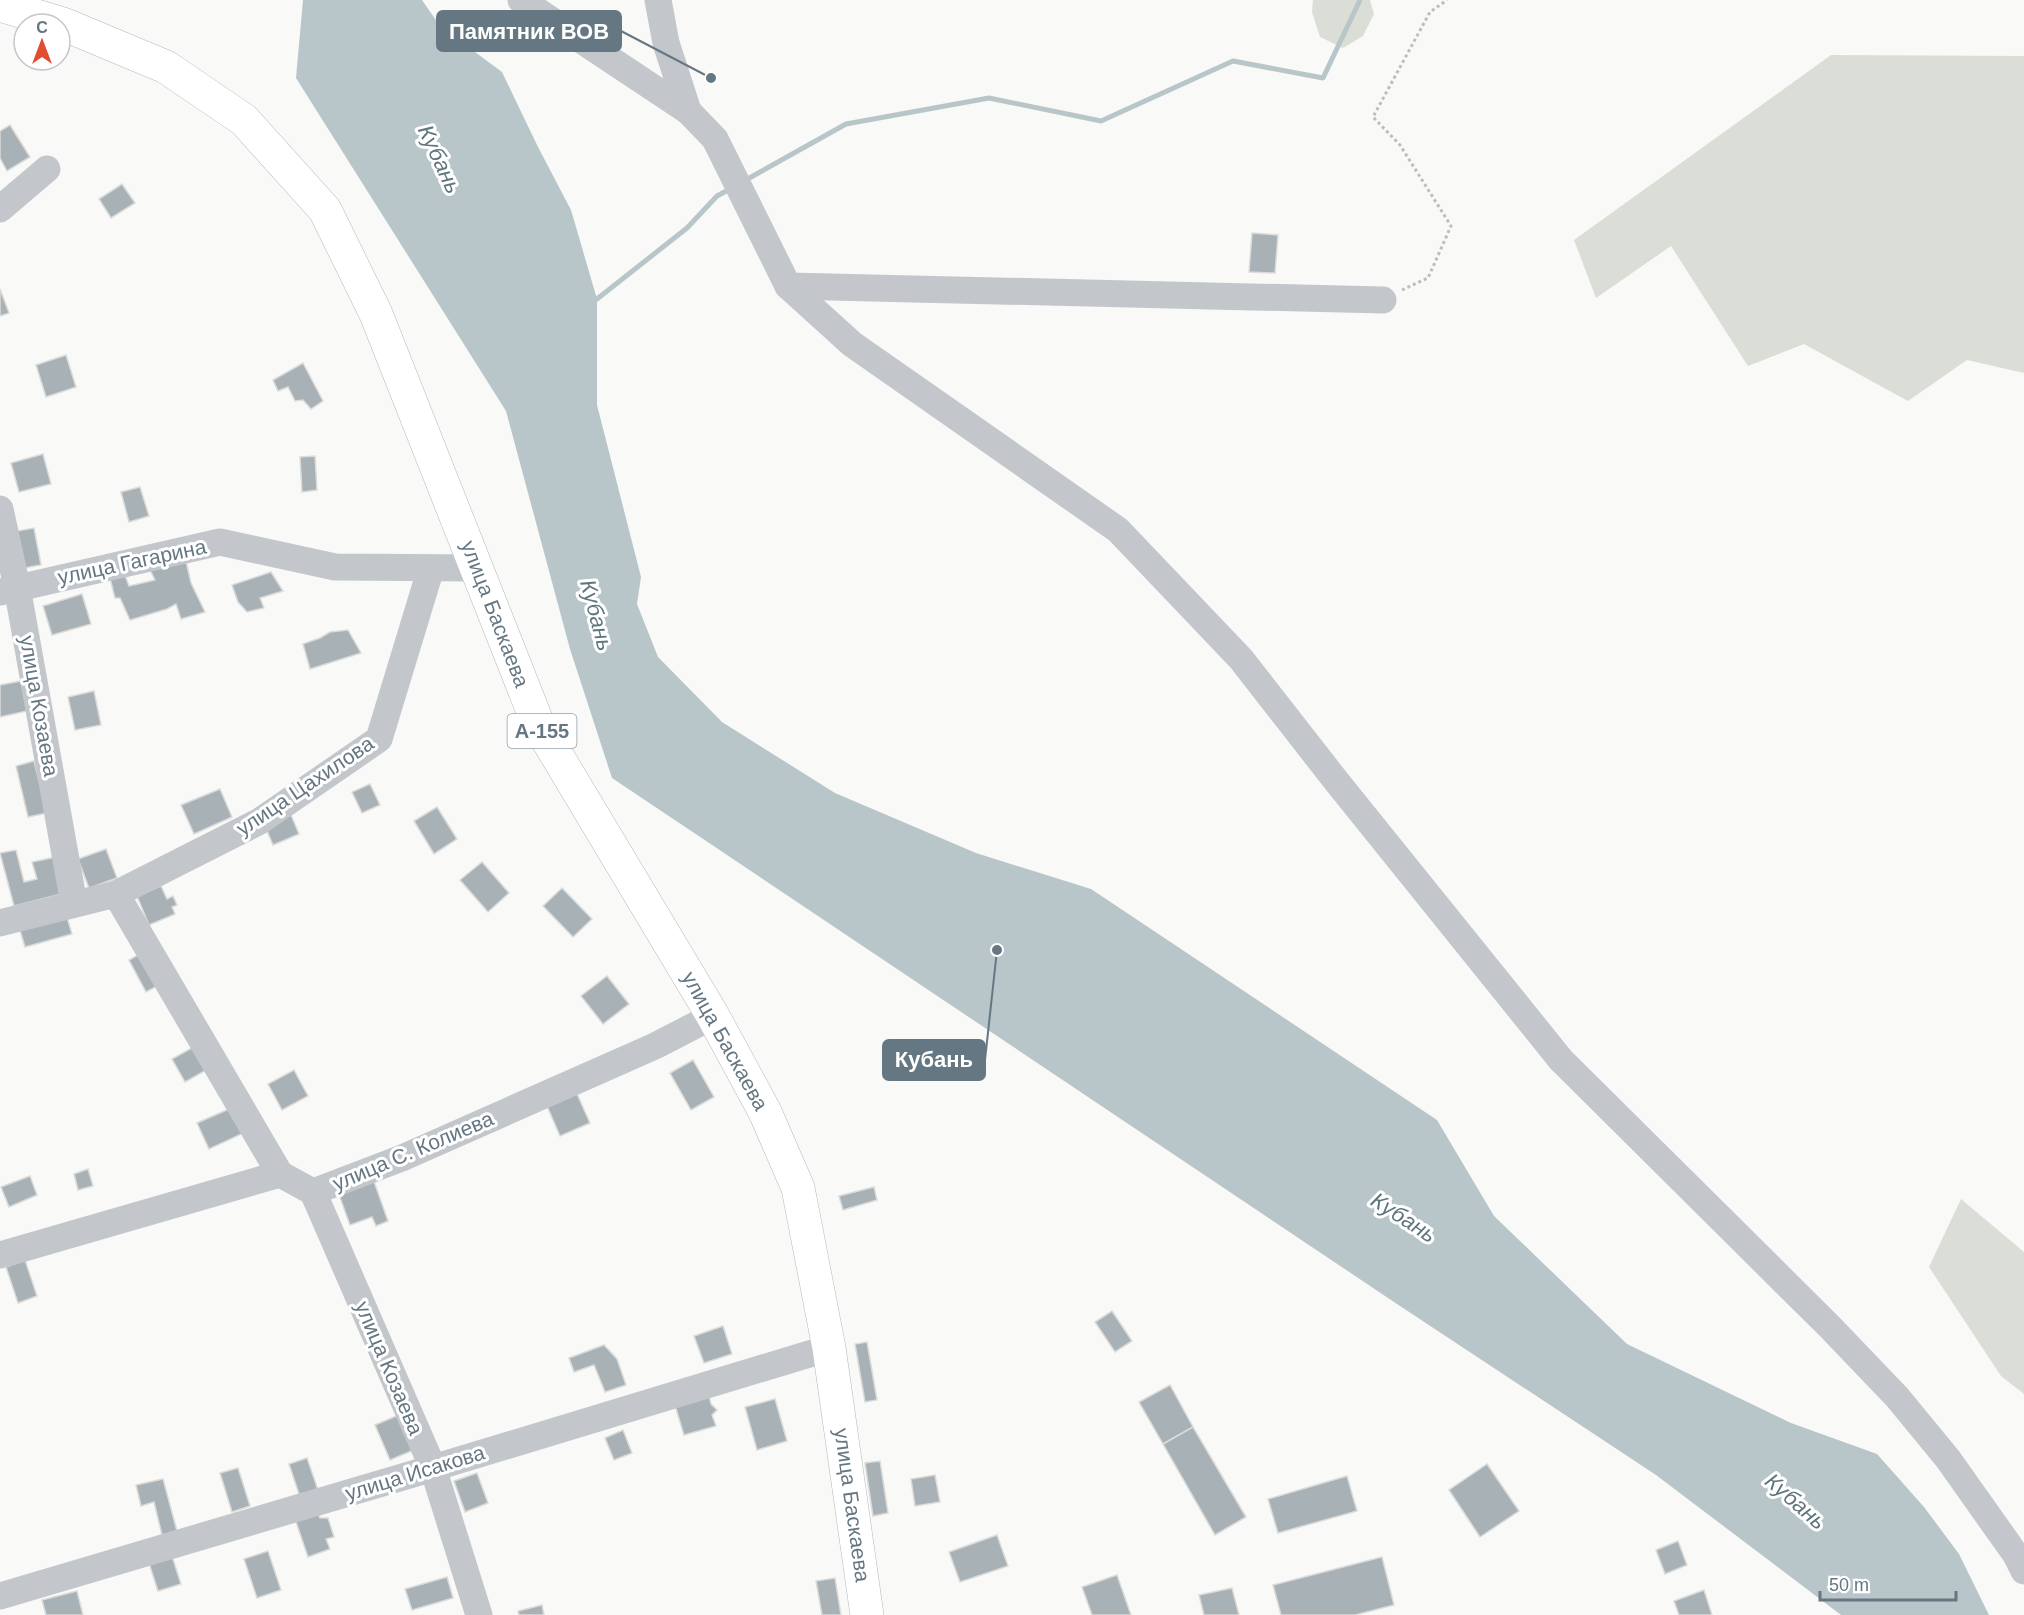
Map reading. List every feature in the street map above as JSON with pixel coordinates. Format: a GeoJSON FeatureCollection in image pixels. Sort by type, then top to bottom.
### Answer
{"type":"FeatureCollection","features":[{"type":"Feature","properties":{"kind":"main road","name":"улица Баскаева"},"geometry":{"type":"LineString","coordinates":[[0,5],[63,24],[166,67],[244,120],[325,210],[376,314],[538,724],[713,1016],[765,1112],[798,1188],[829,1348],[867,1615]]}},
{"type":"Feature","properties":{"kind":"street"},"geometry":{"type":"LineString","coordinates":[[521,0],[688,111],[715,139],[788,286],[852,344],[1118,530],[1242,659],[1345,792],[1561,1060],[1830,1327],[1897,1397],[1948,1459],[2016,1555],[2024,1571]]}},
{"type":"Feature","properties":{"kind":"street"},"geometry":{"type":"LineString","coordinates":[[658,0],[666,43],[688,111]]}},
{"type":"Feature","properties":{"kind":"street"},"geometry":{"type":"LineString","coordinates":[[0,209],[47,169]]}},
{"type":"Feature","properties":{"kind":"street"},"geometry":{"type":"LineString","coordinates":[[788,286],[1383,300]]}},
{"type":"Feature","properties":{"kind":"street","name":"улица Козаева"},"geometry":{"type":"LineString","coordinates":[[0,509],[8,589],[75,904]]}},
{"type":"Feature","properties":{"kind":"street","name":"улица Гагарина"},"geometry":{"type":"LineString","coordinates":[[8,589],[220,542],[335,567],[478,568]]}},
{"type":"Feature","properties":{"kind":"street","name":"улица Цахилова"},"geometry":{"type":"LineString","coordinates":[[0,923],[116,894],[260,821],[379,739],[431,568]]}},
{"type":"Feature","properties":{"kind":"street"},"geometry":{"type":"LineString","coordinates":[[0,1255],[280,1174],[116,894]]}},
{"type":"Feature","properties":{"kind":"street","name":"улица С. Колиева"},"geometry":{"type":"LineString","coordinates":[[280,1174],[314,1192],[402,1158],[645,1050],[713,1016]]}},
{"type":"Feature","properties":{"kind":"street","name":"улица Козаева"},"geometry":{"type":"LineString","coordinates":[[314,1192],[433,1468],[479,1615]]}},
{"type":"Feature","properties":{"kind":"street","name":"улица Исакова"},"geometry":{"type":"LineString","coordinates":[[0,1596],[829,1348]]}},
{"type":"Feature","properties":{"kind":"path"},"geometry":{"type":"LineString","coordinates":[[1383,300],[1428,278],[1451,226],[1400,145],[1373,117],[1430,12],[1447,0]]}},
{"type":"Feature","properties":{"kind":"shaded area"},"geometry":{"type":"Polygon","coordinates":[[[1313,0],[1370,0],[1374,14],[1363,36],[1343,48],[1320,37],[1312,12],[1313,0]]]}},
{"type":"Feature","properties":{"kind":"shaded area"},"geometry":{"type":"Polygon","coordinates":[[[1831,55],[2024,56],[2024,373],[1967,360],[1908,401],[1804,344],[1748,366],[1671,246],[1596,298],[1574,240],[1831,55]]]}},
{"type":"Feature","properties":{"kind":"shaded area"},"geometry":{"type":"Polygon","coordinates":[[[1961,1199],[2024,1252],[2024,1394],[2001,1376],[1929,1267],[1961,1199]]]}},
{"type":"Feature","properties":{"kind":"water"},"geometry":{"type":"Polygon","coordinates":[[[303,0],[422,0],[440,26],[502,72],[571,210],[597,299],[597,405],[641,577],[637,604],[658,657],[722,722],[835,793],[976,853],[1091,889],[1437,1120],[1494,1216],[1627,1344],[1791,1423],[1877,1454],[1924,1507],[1959,1554],[1989,1615],[1841,1615],[1656,1475],[612,778],[570,649],[506,411],[296,78],[303,0]]]}},
{"type":"Feature","properties":{"kind":"building"},"geometry":{"type":"Polygon","coordinates":[[[10,125],[30,157],[7,171],[0,158],[0,131],[10,125]]]}},
{"type":"Feature","properties":{"kind":"building"},"geometry":{"type":"Polygon","coordinates":[[[122,184],[135,203],[111,218],[99,199],[122,184]]]}},
{"type":"Feature","properties":{"kind":"building"},"geometry":{"type":"Polygon","coordinates":[[[1252,233],[1278,235],[1275,273],[1249,272],[1252,233]]]}},
{"type":"Feature","properties":{"kind":"building"},"geometry":{"type":"Polygon","coordinates":[[[0,289],[9,313],[0,316],[0,289]]]}},
{"type":"Feature","properties":{"kind":"building"},"geometry":{"type":"Polygon","coordinates":[[[66,355],[76,387],[46,397],[36,365],[66,355]]]}},
{"type":"Feature","properties":{"kind":"building"},"geometry":{"type":"Polygon","coordinates":[[[303,363],[323,401],[311,409],[303,400],[295,401],[288,387],[278,391],[273,380],[303,363]]]}},
{"type":"Feature","properties":{"kind":"building"},"geometry":{"type":"Polygon","coordinates":[[[43,454],[51,484],[19,492],[11,463],[43,454]]]}},
{"type":"Feature","properties":{"kind":"building"},"geometry":{"type":"Polygon","coordinates":[[[315,456],[317,490],[302,492],[300,457],[315,456]]]}},
{"type":"Feature","properties":{"kind":"building"},"geometry":{"type":"Polygon","coordinates":[[[140,487],[149,516],[129,522],[121,492],[140,487]]]}},
{"type":"Feature","properties":{"kind":"building"},"geometry":{"type":"Polygon","coordinates":[[[34,528],[41,565],[24,568],[17,531],[34,528]]]}},
{"type":"Feature","properties":{"kind":"building"},"geometry":{"type":"Polygon","coordinates":[[[185,557],[191,583],[205,612],[181,619],[176,604],[130,620],[120,598],[115,598],[109,574],[123,570],[129,586],[155,580],[148,566],[185,557]]]}},
{"type":"Feature","properties":{"kind":"building"},"geometry":{"type":"Polygon","coordinates":[[[271,572],[283,591],[260,598],[264,608],[247,612],[238,602],[232,585],[271,572]]]}},
{"type":"Feature","properties":{"kind":"building"},"geometry":{"type":"Polygon","coordinates":[[[82,594],[91,624],[52,635],[43,606],[82,594]]]}},
{"type":"Feature","properties":{"kind":"building"},"geometry":{"type":"Polygon","coordinates":[[[348,630],[361,653],[310,669],[303,644],[330,632],[348,630]]]}},
{"type":"Feature","properties":{"kind":"building"},"geometry":{"type":"Polygon","coordinates":[[[21,681],[27,711],[0,717],[0,685],[21,681]]]}},
{"type":"Feature","properties":{"kind":"building"},"geometry":{"type":"Polygon","coordinates":[[[94,691],[101,725],[75,730],[68,697],[94,691]]]}},
{"type":"Feature","properties":{"kind":"building"},"geometry":{"type":"Polygon","coordinates":[[[34,761],[47,813],[28,817],[16,766],[34,761]]]}},
{"type":"Feature","properties":{"kind":"building"},"geometry":{"type":"Polygon","coordinates":[[[370,784],[380,805],[362,813],[352,792],[370,784]]]}},
{"type":"Feature","properties":{"kind":"building"},"geometry":{"type":"Polygon","coordinates":[[[220,789],[232,817],[194,834],[181,805],[220,789]]]}},
{"type":"Feature","properties":{"kind":"building"},"geometry":{"type":"Polygon","coordinates":[[[437,807],[457,839],[434,854],[414,821],[437,807]]]}},
{"type":"Feature","properties":{"kind":"building"},"geometry":{"type":"Polygon","coordinates":[[[291,815],[299,834],[273,845],[265,826],[291,815]]]}},
{"type":"Feature","properties":{"kind":"building"},"geometry":{"type":"Polygon","coordinates":[[[106,849],[117,878],[89,888],[78,859],[106,849]]]}},
{"type":"Feature","properties":{"kind":"building"},"geometry":{"type":"Polygon","coordinates":[[[16,850],[24,882],[37,879],[32,862],[56,857],[65,893],[14,906],[0,853],[16,850]]]}},
{"type":"Feature","properties":{"kind":"building"},"geometry":{"type":"Polygon","coordinates":[[[482,862],[509,893],[488,912],[460,880],[482,862]]]}},
{"type":"Feature","properties":{"kind":"building"},"geometry":{"type":"Polygon","coordinates":[[[161,886],[167,899],[173,896],[177,905],[172,907],[175,914],[149,925],[137,896],[161,886]]]}},
{"type":"Feature","properties":{"kind":"building"},"geometry":{"type":"Polygon","coordinates":[[[562,888],[592,919],[573,937],[543,906],[562,888]]]}},
{"type":"Feature","properties":{"kind":"building"},"geometry":{"type":"Polygon","coordinates":[[[66,914],[72,934],[25,947],[19,927],[66,914]]]}},
{"type":"Feature","properties":{"kind":"building"},"geometry":{"type":"Polygon","coordinates":[[[145,951],[161,984],[146,992],[129,960],[145,951]]]}},
{"type":"Feature","properties":{"kind":"building"},"geometry":{"type":"Polygon","coordinates":[[[607,976],[629,1004],[603,1024],[581,996],[607,976]]]}},
{"type":"Feature","properties":{"kind":"building"},"geometry":{"type":"Polygon","coordinates":[[[197,1045],[210,1068],[185,1082],[172,1059],[197,1045]]]}},
{"type":"Feature","properties":{"kind":"building"},"geometry":{"type":"Polygon","coordinates":[[[693,1060],[714,1097],[691,1110],[670,1073],[693,1060]]]}},
{"type":"Feature","properties":{"kind":"building"},"geometry":{"type":"Polygon","coordinates":[[[294,1070],[308,1096],[282,1110],[268,1084],[294,1070]]]}},
{"type":"Feature","properties":{"kind":"building"},"geometry":{"type":"Polygon","coordinates":[[[577,1094],[590,1123],[560,1136],[547,1106],[577,1094]]]}},
{"type":"Feature","properties":{"kind":"building"},"geometry":{"type":"Polygon","coordinates":[[[236,1106],[248,1131],[209,1149],[197,1123],[236,1106]]]}},
{"type":"Feature","properties":{"kind":"building"},"geometry":{"type":"Polygon","coordinates":[[[88,1169],[93,1186],[78,1190],[74,1174],[88,1169]]]}},
{"type":"Feature","properties":{"kind":"building"},"geometry":{"type":"Polygon","coordinates":[[[30,1176],[37,1195],[9,1207],[1,1187],[30,1176]]]}},
{"type":"Feature","properties":{"kind":"building"},"geometry":{"type":"Polygon","coordinates":[[[372,1176],[388,1221],[376,1226],[372,1217],[350,1225],[337,1189],[372,1176]]]}},
{"type":"Feature","properties":{"kind":"building"},"geometry":{"type":"Polygon","coordinates":[[[874,1187],[877,1200],[843,1210],[839,1196],[874,1187]]]}},
{"type":"Feature","properties":{"kind":"building"},"geometry":{"type":"Polygon","coordinates":[[[25,1260],[37,1296],[18,1303],[6,1267],[25,1260]]]}},
{"type":"Feature","properties":{"kind":"building"},"geometry":{"type":"Polygon","coordinates":[[[1112,1311],[1132,1341],[1115,1352],[1095,1322],[1112,1311]]]}},
{"type":"Feature","properties":{"kind":"building"},"geometry":{"type":"Polygon","coordinates":[[[723,1326],[732,1354],[704,1363],[694,1336],[723,1326]]]}},
{"type":"Feature","properties":{"kind":"building"},"geometry":{"type":"Polygon","coordinates":[[[867,1342],[877,1400],[865,1402],[855,1344],[867,1342]]]}},
{"type":"Feature","properties":{"kind":"building"},"geometry":{"type":"Polygon","coordinates":[[[604,1345],[617,1359],[626,1385],[605,1392],[594,1365],[574,1372],[569,1358],[604,1345]]]}},
{"type":"Feature","properties":{"kind":"building"},"geometry":{"type":"Polygon","coordinates":[[[1170,1385],[1193,1427],[1163,1444],[1139,1402],[1170,1385]]]}},
{"type":"Feature","properties":{"kind":"building"},"geometry":{"type":"Polygon","coordinates":[[[708,1392],[711,1404],[717,1410],[712,1415],[716,1426],[684,1435],[674,1402],[708,1392]]]}},
{"type":"Feature","properties":{"kind":"building"},"geometry":{"type":"Polygon","coordinates":[[[775,1399],[787,1441],[757,1450],[745,1407],[775,1399]]]}},
{"type":"Feature","properties":{"kind":"building"},"geometry":{"type":"Polygon","coordinates":[[[401,1414],[416,1449],[390,1460],[375,1425],[401,1414]]]}},
{"type":"Feature","properties":{"kind":"building"},"geometry":{"type":"Polygon","coordinates":[[[1193,1427],[1246,1517],[1215,1535],[1163,1444],[1193,1427]]]}},
{"type":"Feature","properties":{"kind":"building"},"geometry":{"type":"Polygon","coordinates":[[[623,1430],[632,1453],[614,1460],[605,1438],[623,1430]]]}},
{"type":"Feature","properties":{"kind":"building"},"geometry":{"type":"Polygon","coordinates":[[[307,1458],[318,1490],[300,1497],[289,1464],[307,1458]]]}},
{"type":"Feature","properties":{"kind":"building"},"geometry":{"type":"Polygon","coordinates":[[[880,1461],[888,1513],[873,1516],[865,1463],[880,1461]]]}},
{"type":"Feature","properties":{"kind":"building"},"geometry":{"type":"Polygon","coordinates":[[[1487,1464],[1519,1511],[1480,1537],[1449,1490],[1487,1464]]]}},
{"type":"Feature","properties":{"kind":"building"},"geometry":{"type":"Polygon","coordinates":[[[238,1468],[250,1506],[232,1512],[220,1473],[238,1468]]]}},
{"type":"Feature","properties":{"kind":"building"},"geometry":{"type":"Polygon","coordinates":[[[477,1473],[488,1503],[465,1512],[454,1481],[477,1473]]]}},
{"type":"Feature","properties":{"kind":"building"},"geometry":{"type":"Polygon","coordinates":[[[935,1475],[940,1502],[915,1506],[911,1479],[935,1475]]]}},
{"type":"Feature","properties":{"kind":"building"},"geometry":{"type":"Polygon","coordinates":[[[1347,1476],[1357,1511],[1278,1533],[1268,1499],[1347,1476]]]}},
{"type":"Feature","properties":{"kind":"building"},"geometry":{"type":"Polygon","coordinates":[[[163,1479],[177,1531],[162,1535],[154,1502],[141,1506],[136,1485],[163,1479]]]}},
{"type":"Feature","properties":{"kind":"building"},"geometry":{"type":"Polygon","coordinates":[[[316,1509],[320,1518],[328,1518],[334,1537],[326,1539],[330,1549],[308,1557],[294,1516],[316,1509]]]}},
{"type":"Feature","properties":{"kind":"building"},"geometry":{"type":"Polygon","coordinates":[[[997,1535],[1008,1566],[960,1582],[949,1552],[997,1535]]]}},
{"type":"Feature","properties":{"kind":"building"},"geometry":{"type":"Polygon","coordinates":[[[1678,1541],[1687,1565],[1665,1574],[1656,1550],[1678,1541]]]}},
{"type":"Feature","properties":{"kind":"building"},"geometry":{"type":"Polygon","coordinates":[[[268,1551],[281,1590],[257,1598],[244,1559],[268,1551]]]}},
{"type":"Feature","properties":{"kind":"building"},"geometry":{"type":"Polygon","coordinates":[[[172,1556],[181,1584],[158,1591],[149,1563],[172,1556]]]}},
{"type":"Feature","properties":{"kind":"building"},"geometry":{"type":"Polygon","coordinates":[[[1382,1557],[1394,1605],[1355,1615],[1281,1615],[1273,1585],[1382,1557]]]}},
{"type":"Feature","properties":{"kind":"building"},"geometry":{"type":"Polygon","coordinates":[[[1117,1575],[1131,1615],[1092,1615],[1082,1587],[1117,1575]]]}},
{"type":"Feature","properties":{"kind":"building"},"geometry":{"type":"Polygon","coordinates":[[[447,1577],[453,1598],[412,1610],[405,1589],[447,1577]]]}},
{"type":"Feature","properties":{"kind":"building"},"geometry":{"type":"Polygon","coordinates":[[[835,1578],[841,1615],[822,1615],[816,1581],[835,1578]]]}},
{"type":"Feature","properties":{"kind":"building"},"geometry":{"type":"Polygon","coordinates":[[[1232,1588],[1239,1615],[1204,1615],[1199,1595],[1232,1588]]]}},
{"type":"Feature","properties":{"kind":"building"},"geometry":{"type":"Polygon","coordinates":[[[1704,1590],[1712,1615],[1679,1615],[1674,1601],[1704,1590]]]}},
{"type":"Feature","properties":{"kind":"building"},"geometry":{"type":"Polygon","coordinates":[[[77,1591],[83,1615],[46,1615],[42,1600],[77,1591]]]}},
{"type":"Feature","properties":{"kind":"building"},"geometry":{"type":"Polygon","coordinates":[[[542,1605],[544,1615],[519,1615],[518,1611],[542,1605]]]}},
{"type":"Feature","properties":{"kind":"waterway"},"geometry":{"type":"LineString","coordinates":[[744,181],[846,124],[989,98],[1101,121],[1233,61],[1323,78],[1360,0]]}},
{"type":"Feature","properties":{"kind":"waterway"},"geometry":{"type":"LineString","coordinates":[[591,300],[597,299],[687,228],[717,196],[730,189]]}},
{"type":"Feature","properties":{"kind":"place","name":"Памятник ВОВ"},"geometry":{"type":"Point","coordinates":[711,78]}},
{"type":"Feature","properties":{"kind":"place","name":"Кубань"},"geometry":{"type":"Point","coordinates":[997,950]}}]}
